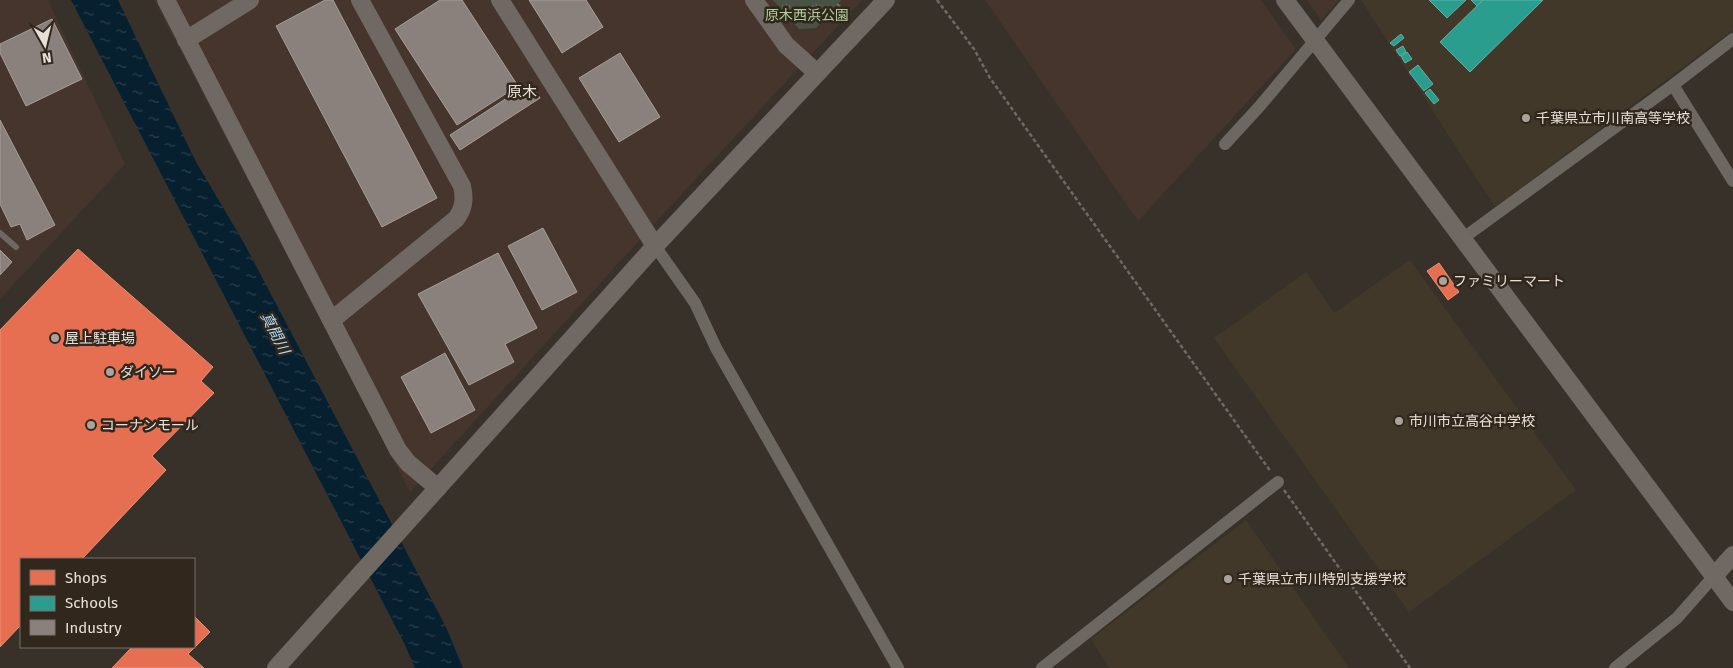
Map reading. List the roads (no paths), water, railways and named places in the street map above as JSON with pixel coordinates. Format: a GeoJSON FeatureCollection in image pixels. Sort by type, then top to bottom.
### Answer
{"type":"FeatureCollection","features":[{"type":"Feature","properties":{"kind":"street"},"geometry":{"type":"LineString","coordinates":[[166,0],[402,456],[438,488]]}},
{"type":"Feature","properties":{"kind":"street"},"geometry":{"type":"LineString","coordinates":[[186,40],[250,0]]}},
{"type":"Feature","properties":{"kind":"street"},"geometry":{"type":"LineString","coordinates":[[332,320],[456,219],[461,212],[464,199],[462,186],[360,0]]}},
{"type":"Feature","properties":{"kind":"street"},"geometry":{"type":"LineString","coordinates":[[500,0],[655,246],[695,303],[721,356],[898,668]]}},
{"type":"Feature","properties":{"kind":"street"},"geometry":{"type":"LineString","coordinates":[[754,0],[786,45],[817,73]]}},
{"type":"Feature","properties":{"kind":"street"},"geometry":{"type":"LineString","coordinates":[[276,668],[655,246],[886,0]]}},
{"type":"Feature","properties":{"kind":"street"},"geometry":{"type":"LineString","coordinates":[[1285,0],[1733,602]]}},
{"type":"Feature","properties":{"kind":"street"},"geometry":{"type":"LineString","coordinates":[[1225,144],[1316,41],[1349,0]]}},
{"type":"Feature","properties":{"kind":"street"},"geometry":{"type":"LineString","coordinates":[[1462,239],[1733,39]]}},
{"type":"Feature","properties":{"kind":"street"},"geometry":{"type":"LineString","coordinates":[[1673,85],[1733,181]]}},
{"type":"Feature","properties":{"kind":"street"},"geometry":{"type":"LineString","coordinates":[[1042,668],[1278,482]]}},
{"type":"Feature","properties":{"kind":"street"},"geometry":{"type":"LineString","coordinates":[[1615,668],[1677,618],[1733,555]]}},
{"type":"Feature","properties":{"kind":"lane"},"geometry":{"type":"LineString","coordinates":[[0,233],[16,247]]}},
{"type":"Feature","properties":{"kind":"water","name":"真間川"},"geometry":{"type":"Polygon","coordinates":[[[71,0],[118,0],[195,160],[244,243],[446,627],[463,668],[415,668],[404,643],[71,0]]]}},
{"type":"Feature","properties":{"kind":"place","name":"千葉県立市川南高等学校"},"geometry":{"type":"Point","coordinates":[1526,118]}},
{"type":"Feature","properties":{"kind":"place","name":"ファミリーマート"},"geometry":{"type":"Point","coordinates":[1443,281]}},
{"type":"Feature","properties":{"kind":"place","name":"屋上駐車場"},"geometry":{"type":"Point","coordinates":[55,338]}},
{"type":"Feature","properties":{"kind":"place","name":"ダイソー"},"geometry":{"type":"Point","coordinates":[110,372]}},
{"type":"Feature","properties":{"kind":"place","name":"市川市立高谷中学校"},"geometry":{"type":"Point","coordinates":[1399,421]}},
{"type":"Feature","properties":{"kind":"place","name":"コーナンモール"},"geometry":{"type":"Point","coordinates":[91,425]}},
{"type":"Feature","properties":{"kind":"place","name":"千葉県立市川特別支援学校"},"geometry":{"type":"Point","coordinates":[1228,579]}},
{"type":"Feature","properties":{"kind":"district","name":"原木"},"geometry":{"type":"Point","coordinates":[522,92]}},
{"type":"Feature","properties":{"kind":"park label","name":"原木西浜公園"},"geometry":{"type":"Point","coordinates":[807,15]}}]}
